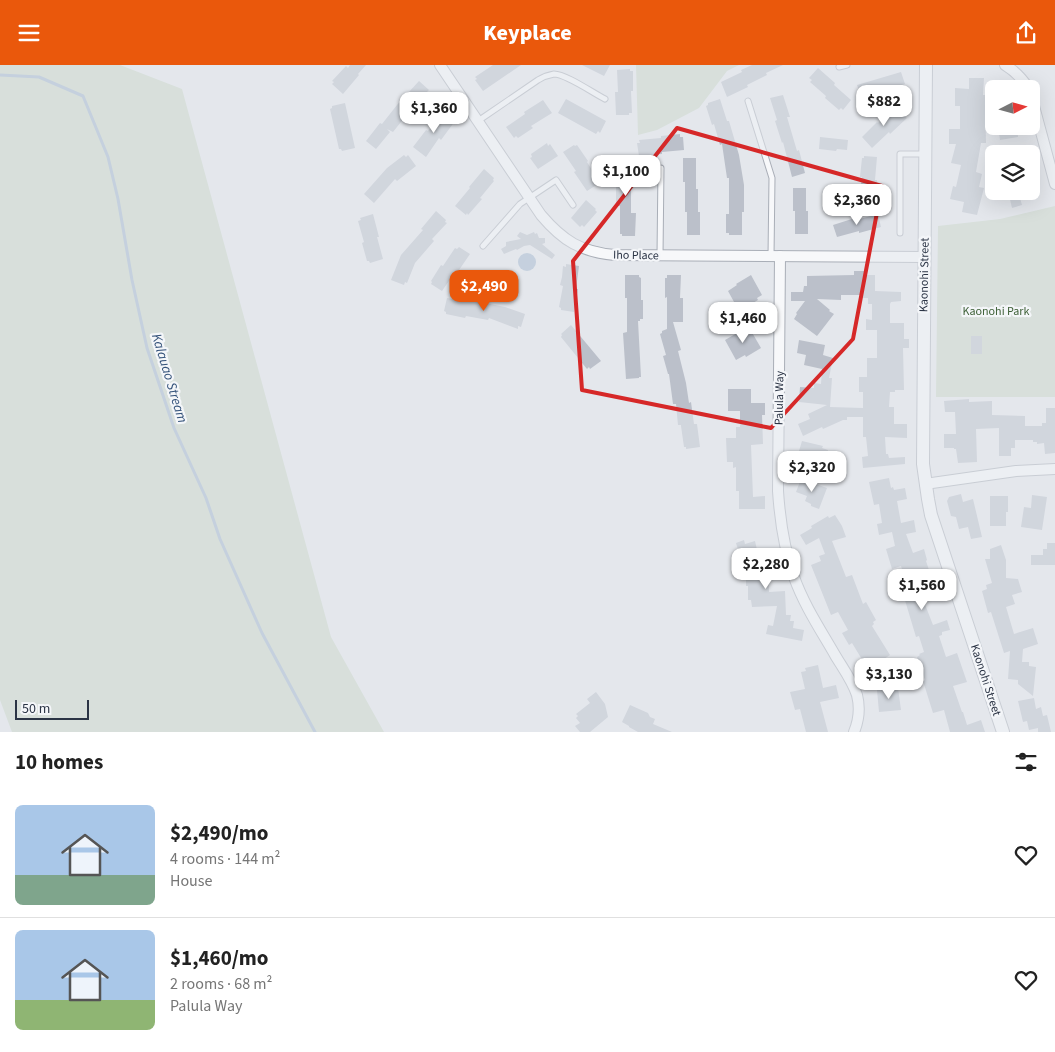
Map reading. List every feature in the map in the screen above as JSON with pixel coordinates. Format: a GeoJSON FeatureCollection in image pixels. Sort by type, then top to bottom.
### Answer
{"type":"FeatureCollection","features":[{"type":"Feature","properties":{"kind":"street","name":"Iho Place"},"geometry":{"type":"LineString","coordinates":[[440,65],[541,215],[557,233],[582,248],[603,254],[924,257]]}},
{"type":"Feature","properties":{"kind":"street","name":"Kaonohi Street"},"geometry":{"type":"LineString","coordinates":[[926,65],[922,453],[930,507],[936,531],[1003,732]]}},
{"type":"Feature","properties":{"kind":"street"},"geometry":{"type":"LineString","coordinates":[[1005,65],[1024,80]]}},
{"type":"Feature","properties":{"kind":"street"},"geometry":{"type":"LineString","coordinates":[[1040,128],[1055,184]]}},
{"type":"Feature","properties":{"kind":"street","name":"Palula Way"},"geometry":{"type":"LineString","coordinates":[[776,256],[778,491],[781,525],[788,559],[801,595],[857,695],[858,718],[854,732]]}},
{"type":"Feature","properties":{"kind":"street"},"geometry":{"type":"LineString","coordinates":[[926,484],[1016,471],[1055,469]]}},
{"type":"Feature","properties":{"kind":"lane"},"geometry":{"type":"LineString","coordinates":[[839,67],[846,65]]}},
{"type":"Feature","properties":{"kind":"lane"},"geometry":{"type":"LineString","coordinates":[[478,121],[538,80],[552,74],[564,77],[605,99]]}},
{"type":"Feature","properties":{"kind":"lane"},"geometry":{"type":"LineString","coordinates":[[748,101],[772,178],[776,256]]}},
{"type":"Feature","properties":{"kind":"lane"},"geometry":{"type":"LineString","coordinates":[[900,233],[900,154],[926,155]]}},
{"type":"Feature","properties":{"kind":"lane"},"geometry":{"type":"LineString","coordinates":[[660,255],[661,168]]}},
{"type":"Feature","properties":{"kind":"lane"},"geometry":{"type":"LineString","coordinates":[[483,246],[520,204],[556,180],[573,205]]}},
{"type":"Feature","properties":{"kind":"highlighted area"},"geometry":{"type":"Polygon","coordinates":[[[677,128],[882,186],[853,339],[771,428],[582,390],[573,261],[677,128]]]}},
{"type":"Feature","properties":{"kind":"green space"},"geometry":{"type":"Polygon","coordinates":[[[0,65],[120,65],[182,89],[331,637],[384,732],[12,732],[0,700],[0,65]]]}},
{"type":"Feature","properties":{"kind":"green space"},"geometry":{"type":"Polygon","coordinates":[[[636,65],[739,65],[727,71],[699,108],[657,130],[638,135],[636,65]]]}},
{"type":"Feature","properties":{"kind":"green space","name":"Kaonohi Park"},"geometry":{"type":"Polygon","coordinates":[[[1055,206],[1055,397],[936,397],[938,226],[1000,219],[1055,206]]]}},
{"type":"Feature","properties":{"kind":"water"},"geometry":{"type":"Polygon","coordinates":[[[527,253],[533,256],[536,262],[533,268],[527,271],[521,268],[518,262],[521,256],[527,253]]]}},
{"type":"Feature","properties":{"kind":"building"},"geometry":{"type":"Polygon","coordinates":[[[350,65],[366,65],[343,94],[332,84],[334,82],[332,81],[346,66],[348,68],[350,65]]]}},
{"type":"Feature","properties":{"kind":"building"},"geometry":{"type":"Polygon","coordinates":[[[493,65],[521,65],[483,91],[475,77],[493,65]]]}},
{"type":"Feature","properties":{"kind":"building"},"geometry":{"type":"Polygon","coordinates":[[[582,65],[610,65],[604,76],[582,65]]]}},
{"type":"Feature","properties":{"kind":"building"},"geometry":{"type":"Polygon","coordinates":[[[752,65],[783,65],[766,73],[767,75],[747,85],[748,87],[727,97],[721,82],[752,65]]]}},
{"type":"Feature","properties":{"kind":"building"},"geometry":{"type":"Polygon","coordinates":[[[818,68],[851,100],[843,110],[841,108],[839,110],[810,82],[812,80],[809,78],[818,68]]]}},
{"type":"Feature","properties":{"kind":"building"},"geometry":{"type":"Polygon","coordinates":[[[630,69],[630,71],[633,71],[633,91],[631,91],[632,113],[629,113],[629,115],[616,115],[615,92],[618,92],[617,70],[630,69]]]}},
{"type":"Feature","properties":{"kind":"building"},"geometry":{"type":"Polygon","coordinates":[[[901,72],[905,84],[861,97],[857,85],[901,72]]]}},
{"type":"Feature","properties":{"kind":"building"},"geometry":{"type":"Polygon","coordinates":[[[969,78],[984,78],[983,95],[985,95],[986,143],[981,143],[976,172],[982,174],[979,187],[984,188],[977,215],[962,212],[964,202],[950,199],[953,186],[956,187],[961,165],[951,163],[956,144],[949,144],[949,129],[960,129],[960,106],[955,106],[955,88],[969,89],[969,78]]]}},
{"type":"Feature","properties":{"kind":"building"},"geometry":{"type":"Polygon","coordinates":[[[419,81],[429,90],[427,92],[429,94],[416,108],[414,106],[412,108],[393,132],[387,129],[390,132],[376,149],[366,141],[419,81]]]}},
{"type":"Feature","properties":{"kind":"building"},"geometry":{"type":"Polygon","coordinates":[[[783,95],[790,117],[787,117],[805,173],[792,177],[770,98],[783,95]]]}},
{"type":"Feature","properties":{"kind":"building"},"geometry":{"type":"Polygon","coordinates":[[[566,99],[606,121],[600,133],[598,131],[596,134],[558,113],[566,99]]]}},
{"type":"Feature","properties":{"kind":"building"},"geometry":{"type":"Polygon","coordinates":[[[720,99],[739,155],[744,185],[742,235],[729,235],[729,233],[726,233],[726,214],[729,214],[729,178],[727,178],[722,144],[720,145],[706,106],[708,103],[720,99]]]}},
{"type":"Feature","properties":{"kind":"building"},"geometry":{"type":"Polygon","coordinates":[[[543,100],[552,113],[531,126],[533,128],[518,138],[516,136],[514,138],[506,127],[525,114],[524,112],[543,100]]]}},
{"type":"Feature","properties":{"kind":"building"},"geometry":{"type":"Polygon","coordinates":[[[345,103],[355,148],[342,151],[339,149],[330,109],[332,106],[345,103]]]}},
{"type":"Feature","properties":{"kind":"building"},"geometry":{"type":"Polygon","coordinates":[[[895,107],[907,118],[872,148],[862,137],[895,107]]]}},
{"type":"Feature","properties":{"kind":"building"},"geometry":{"type":"Polygon","coordinates":[[[441,113],[455,121],[441,140],[439,138],[426,157],[413,147],[441,113]]]}},
{"type":"Feature","properties":{"kind":"building"},"geometry":{"type":"Polygon","coordinates":[[[680,134],[680,137],[683,137],[684,150],[639,156],[637,143],[640,143],[639,140],[680,134]]]}},
{"type":"Feature","properties":{"kind":"building"},"geometry":{"type":"Polygon","coordinates":[[[999,135],[1018,135],[1018,137],[1000,140],[999,135]]]}},
{"type":"Feature","properties":{"kind":"building"},"geometry":{"type":"Polygon","coordinates":[[[820,137],[848,140],[847,150],[819,149],[820,137]]]}},
{"type":"Feature","properties":{"kind":"building"},"geometry":{"type":"Polygon","coordinates":[[[547,143],[548,146],[550,144],[558,156],[538,169],[530,158],[532,157],[531,154],[547,143]]]}},
{"type":"Feature","properties":{"kind":"building"},"geometry":{"type":"Polygon","coordinates":[[[577,145],[588,161],[598,180],[596,181],[598,184],[587,191],[563,152],[577,145]]]}},
{"type":"Feature","properties":{"kind":"building"},"geometry":{"type":"Polygon","coordinates":[[[404,155],[406,157],[408,155],[416,166],[397,181],[395,179],[374,203],[364,194],[387,168],[404,155]]]}},
{"type":"Feature","properties":{"kind":"building"},"geometry":{"type":"Polygon","coordinates":[[[864,156],[877,157],[875,203],[859,199],[862,158],[864,156]]]}},
{"type":"Feature","properties":{"kind":"building"},"geometry":{"type":"Polygon","coordinates":[[[683,158],[696,158],[696,189],[698,189],[698,212],[700,212],[700,235],[687,235],[683,158]]]}},
{"type":"Feature","properties":{"kind":"building"},"geometry":{"type":"Polygon","coordinates":[[[621,160],[634,160],[634,183],[631,183],[631,213],[636,213],[635,236],[622,236],[620,234],[620,206],[616,203],[616,184],[618,184],[618,162],[621,162],[621,160]]]}},
{"type":"Feature","properties":{"kind":"building"},"geometry":{"type":"Polygon","coordinates":[[[484,169],[494,178],[494,181],[480,198],[482,199],[466,215],[455,206],[484,169]]]}},
{"type":"Feature","properties":{"kind":"building"},"geometry":{"type":"Polygon","coordinates":[[[793,188],[806,188],[808,234],[795,234],[793,188]]]}},
{"type":"Feature","properties":{"kind":"building"},"geometry":{"type":"Polygon","coordinates":[[[586,200],[597,212],[584,227],[582,225],[580,227],[571,218],[586,200]]]}},
{"type":"Feature","properties":{"kind":"building"},"geometry":{"type":"Polygon","coordinates":[[[1010,200],[1021,200],[1022,205],[1012,208],[1010,200]]]}},
{"type":"Feature","properties":{"kind":"building"},"geometry":{"type":"Polygon","coordinates":[[[436,211],[447,223],[432,239],[434,241],[415,263],[407,283],[405,282],[404,285],[391,280],[401,255],[423,230],[421,229],[436,211]]]}},
{"type":"Feature","properties":{"kind":"building"},"geometry":{"type":"Polygon","coordinates":[[[373,214],[383,259],[370,263],[367,261],[358,221],[361,220],[360,218],[373,214]]]}},
{"type":"Feature","properties":{"kind":"building"},"geometry":{"type":"Polygon","coordinates":[[[878,214],[881,227],[837,237],[833,225],[855,218],[856,220],[878,214]]]}},
{"type":"Feature","properties":{"kind":"building"},"geometry":{"type":"Polygon","coordinates":[[[520,232],[527,235],[534,232],[535,234],[537,233],[539,238],[545,238],[545,243],[542,244],[555,255],[552,259],[530,245],[504,254],[501,249],[506,246],[506,242],[521,239],[517,236],[520,232]]]}},
{"type":"Feature","properties":{"kind":"building"},"geometry":{"type":"Polygon","coordinates":[[[459,247],[470,254],[442,291],[431,284],[431,281],[455,248],[459,247]]]}},
{"type":"Feature","properties":{"kind":"building"},"geometry":{"type":"Polygon","coordinates":[[[566,264],[579,266],[574,312],[561,310],[559,307],[563,286],[560,285],[563,266],[566,267],[566,264]]]}},
{"type":"Feature","properties":{"kind":"building"},"geometry":{"type":"Polygon","coordinates":[[[854,271],[864,271],[864,275],[875,275],[875,291],[901,292],[901,301],[891,302],[890,304],[890,323],[904,323],[904,339],[909,339],[909,348],[903,348],[904,390],[890,392],[889,407],[894,407],[894,424],[907,424],[907,438],[885,437],[886,454],[888,454],[889,458],[905,457],[905,464],[863,468],[862,457],[868,456],[866,437],[863,437],[863,417],[847,417],[847,420],[823,429],[822,427],[803,436],[798,424],[810,419],[808,414],[827,405],[799,402],[800,387],[814,388],[814,383],[821,384],[822,369],[804,365],[806,355],[797,353],[799,340],[825,345],[823,355],[833,358],[829,378],[832,378],[830,407],[863,408],[863,392],[859,392],[859,377],[867,377],[867,358],[877,358],[877,330],[866,330],[866,319],[872,320],[872,304],[868,304],[868,298],[861,298],[861,295],[841,295],[841,300],[817,299],[834,314],[817,336],[794,319],[805,301],[791,301],[791,292],[803,292],[804,286],[807,286],[807,276],[854,275],[854,271]]]}},
{"type":"Feature","properties":{"kind":"building"},"geometry":{"type":"Polygon","coordinates":[[[625,275],[639,275],[641,278],[641,300],[643,300],[643,319],[638,321],[641,377],[626,379],[623,333],[627,332],[625,275]]]}},
{"type":"Feature","properties":{"kind":"building"},"geometry":{"type":"Polygon","coordinates":[[[667,275],[681,275],[680,298],[683,298],[683,322],[673,322],[681,350],[678,351],[689,403],[691,402],[694,424],[697,424],[700,447],[686,449],[684,447],[681,425],[678,425],[676,404],[673,404],[669,374],[663,356],[666,355],[660,334],[667,329],[665,278],[667,278],[667,275]]]}},
{"type":"Feature","properties":{"kind":"building"},"geometry":{"type":"Polygon","coordinates":[[[751,275],[762,295],[757,298],[758,300],[739,311],[728,291],[751,275]]]}},
{"type":"Feature","properties":{"kind":"building"},"geometry":{"type":"Polygon","coordinates":[[[447,298],[469,302],[470,300],[505,307],[525,314],[521,327],[518,326],[518,329],[489,318],[488,320],[466,316],[465,318],[446,314],[444,311],[447,298]]]}},
{"type":"Feature","properties":{"kind":"building"},"geometry":{"type":"Polygon","coordinates":[[[571,325],[601,361],[590,369],[589,367],[587,369],[561,337],[561,334],[571,325]]]}},
{"type":"Feature","properties":{"kind":"building"},"geometry":{"type":"Polygon","coordinates":[[[744,329],[745,331],[750,329],[761,348],[746,357],[745,355],[736,360],[725,340],[744,329]]]}},
{"type":"Feature","properties":{"kind":"building"},"geometry":{"type":"Polygon","coordinates":[[[971,336],[982,336],[982,354],[971,354],[971,336]]]}},
{"type":"Feature","properties":{"kind":"building"},"geometry":{"type":"Polygon","coordinates":[[[728,389],[751,389],[751,403],[765,403],[765,415],[762,415],[763,444],[751,445],[753,497],[765,496],[765,509],[739,509],[739,491],[736,491],[736,467],[733,468],[733,462],[727,462],[726,438],[736,438],[736,427],[740,427],[740,411],[728,411],[728,389]]]}},
{"type":"Feature","properties":{"kind":"building"},"geometry":{"type":"Polygon","coordinates":[[[969,399],[969,402],[992,401],[992,415],[1025,416],[1025,426],[1042,426],[1042,423],[1046,423],[1046,408],[1055,408],[1055,453],[1045,454],[1044,443],[1037,444],[1033,440],[1015,440],[1015,448],[1011,448],[1011,456],[999,456],[999,428],[976,429],[977,462],[958,463],[956,449],[944,448],[944,434],[956,434],[955,412],[945,412],[944,401],[969,399]]]}},
{"type":"Feature","properties":{"kind":"building"},"geometry":{"type":"Polygon","coordinates":[[[802,441],[823,446],[822,448],[828,450],[825,466],[844,465],[844,475],[802,475],[804,470],[799,469],[803,452],[799,451],[802,441]]]}},
{"type":"Feature","properties":{"kind":"building"},"geometry":{"type":"Polygon","coordinates":[[[889,478],[891,488],[893,487],[894,490],[905,488],[907,499],[897,501],[901,523],[914,520],[916,532],[906,534],[913,553],[924,549],[934,585],[920,589],[926,607],[933,625],[947,620],[950,630],[942,632],[942,635],[939,636],[946,657],[957,653],[967,682],[953,686],[962,712],[967,725],[981,720],[985,732],[950,732],[944,710],[933,713],[917,657],[924,652],[919,636],[916,637],[904,597],[899,588],[907,586],[901,566],[892,569],[886,549],[895,546],[892,532],[879,535],[877,524],[882,523],[879,504],[874,505],[869,482],[889,478]]]}},
{"type":"Feature","properties":{"kind":"building"},"geometry":{"type":"Polygon","coordinates":[[[801,479],[827,488],[819,509],[805,501],[807,496],[796,492],[801,479]]]}},
{"type":"Feature","properties":{"kind":"building"},"geometry":{"type":"Polygon","coordinates":[[[961,494],[963,502],[973,499],[982,537],[971,539],[968,527],[959,529],[956,517],[951,516],[947,501],[949,497],[961,494]]]}},
{"type":"Feature","properties":{"kind":"building"},"geometry":{"type":"Polygon","coordinates":[[[1032,495],[1047,497],[1042,530],[1021,527],[1024,507],[1031,508],[1032,495]]]}},
{"type":"Feature","properties":{"kind":"building"},"geometry":{"type":"Polygon","coordinates":[[[990,496],[1008,496],[1006,526],[990,526],[990,496]]]}},
{"type":"Feature","properties":{"kind":"building"},"geometry":{"type":"Polygon","coordinates":[[[835,515],[846,537],[832,541],[846,577],[852,575],[863,604],[866,602],[876,620],[872,626],[890,655],[884,659],[889,667],[872,678],[852,643],[849,645],[842,633],[848,630],[838,612],[831,615],[811,565],[821,561],[819,556],[825,554],[819,538],[806,545],[800,535],[828,516],[829,518],[835,515]]]}},
{"type":"Feature","properties":{"kind":"building"},"geometry":{"type":"Polygon","coordinates":[[[744,540],[745,544],[755,541],[758,554],[772,550],[775,562],[768,564],[769,592],[785,591],[786,615],[791,615],[790,621],[794,621],[793,628],[804,630],[802,641],[766,634],[768,625],[773,626],[777,606],[752,607],[751,600],[748,600],[746,565],[738,568],[735,557],[740,556],[736,543],[744,540]]]}},
{"type":"Feature","properties":{"kind":"building"},"geometry":{"type":"Polygon","coordinates":[[[1047,543],[1055,543],[1055,565],[1031,565],[1031,555],[1043,555],[1043,549],[1047,549],[1047,543]]]}},
{"type":"Feature","properties":{"kind":"building"},"geometry":{"type":"Polygon","coordinates":[[[1001,545],[1006,560],[1006,578],[1018,579],[1022,592],[1012,595],[1015,604],[1006,607],[1014,634],[1033,628],[1038,644],[1023,649],[1022,662],[1029,662],[1029,666],[1036,667],[1033,696],[1018,684],[1018,680],[1008,679],[1010,651],[1004,653],[991,612],[988,613],[982,591],[987,589],[986,585],[992,583],[985,559],[990,559],[990,549],[1001,545]]]}},
{"type":"Feature","properties":{"kind":"building"},"geometry":{"type":"Polygon","coordinates":[[[818,665],[823,688],[836,685],[839,698],[820,702],[828,732],[806,732],[800,709],[795,710],[790,692],[805,689],[801,672],[806,671],[805,668],[818,665]]]}},
{"type":"Feature","properties":{"kind":"building"},"geometry":{"type":"Polygon","coordinates":[[[898,688],[901,710],[879,712],[877,690],[898,688]]]}},
{"type":"Feature","properties":{"kind":"building"},"geometry":{"type":"Polygon","coordinates":[[[596,692],[605,704],[608,717],[590,732],[580,732],[575,726],[580,723],[576,718],[578,716],[576,714],[590,703],[587,699],[596,692]]]}},
{"type":"Feature","properties":{"kind":"building"},"geometry":{"type":"Polygon","coordinates":[[[1034,698],[1036,709],[1041,707],[1043,716],[1047,715],[1051,732],[1038,732],[1038,728],[1029,730],[1027,721],[1023,722],[1018,701],[1034,698]]]}},
{"type":"Feature","properties":{"kind":"building"},"geometry":{"type":"Polygon","coordinates":[[[630,705],[648,713],[650,717],[655,719],[653,724],[672,732],[638,732],[629,727],[622,722],[630,705]]]}},
{"type":"Feature","properties":{"kind":"waterway","name":"Kalauao Stream"},"geometry":{"type":"LineString","coordinates":[[0,75],[39,77],[83,96],[108,157],[147,348],[174,428],[206,498],[220,539],[262,633],[315,732]]}}]}
